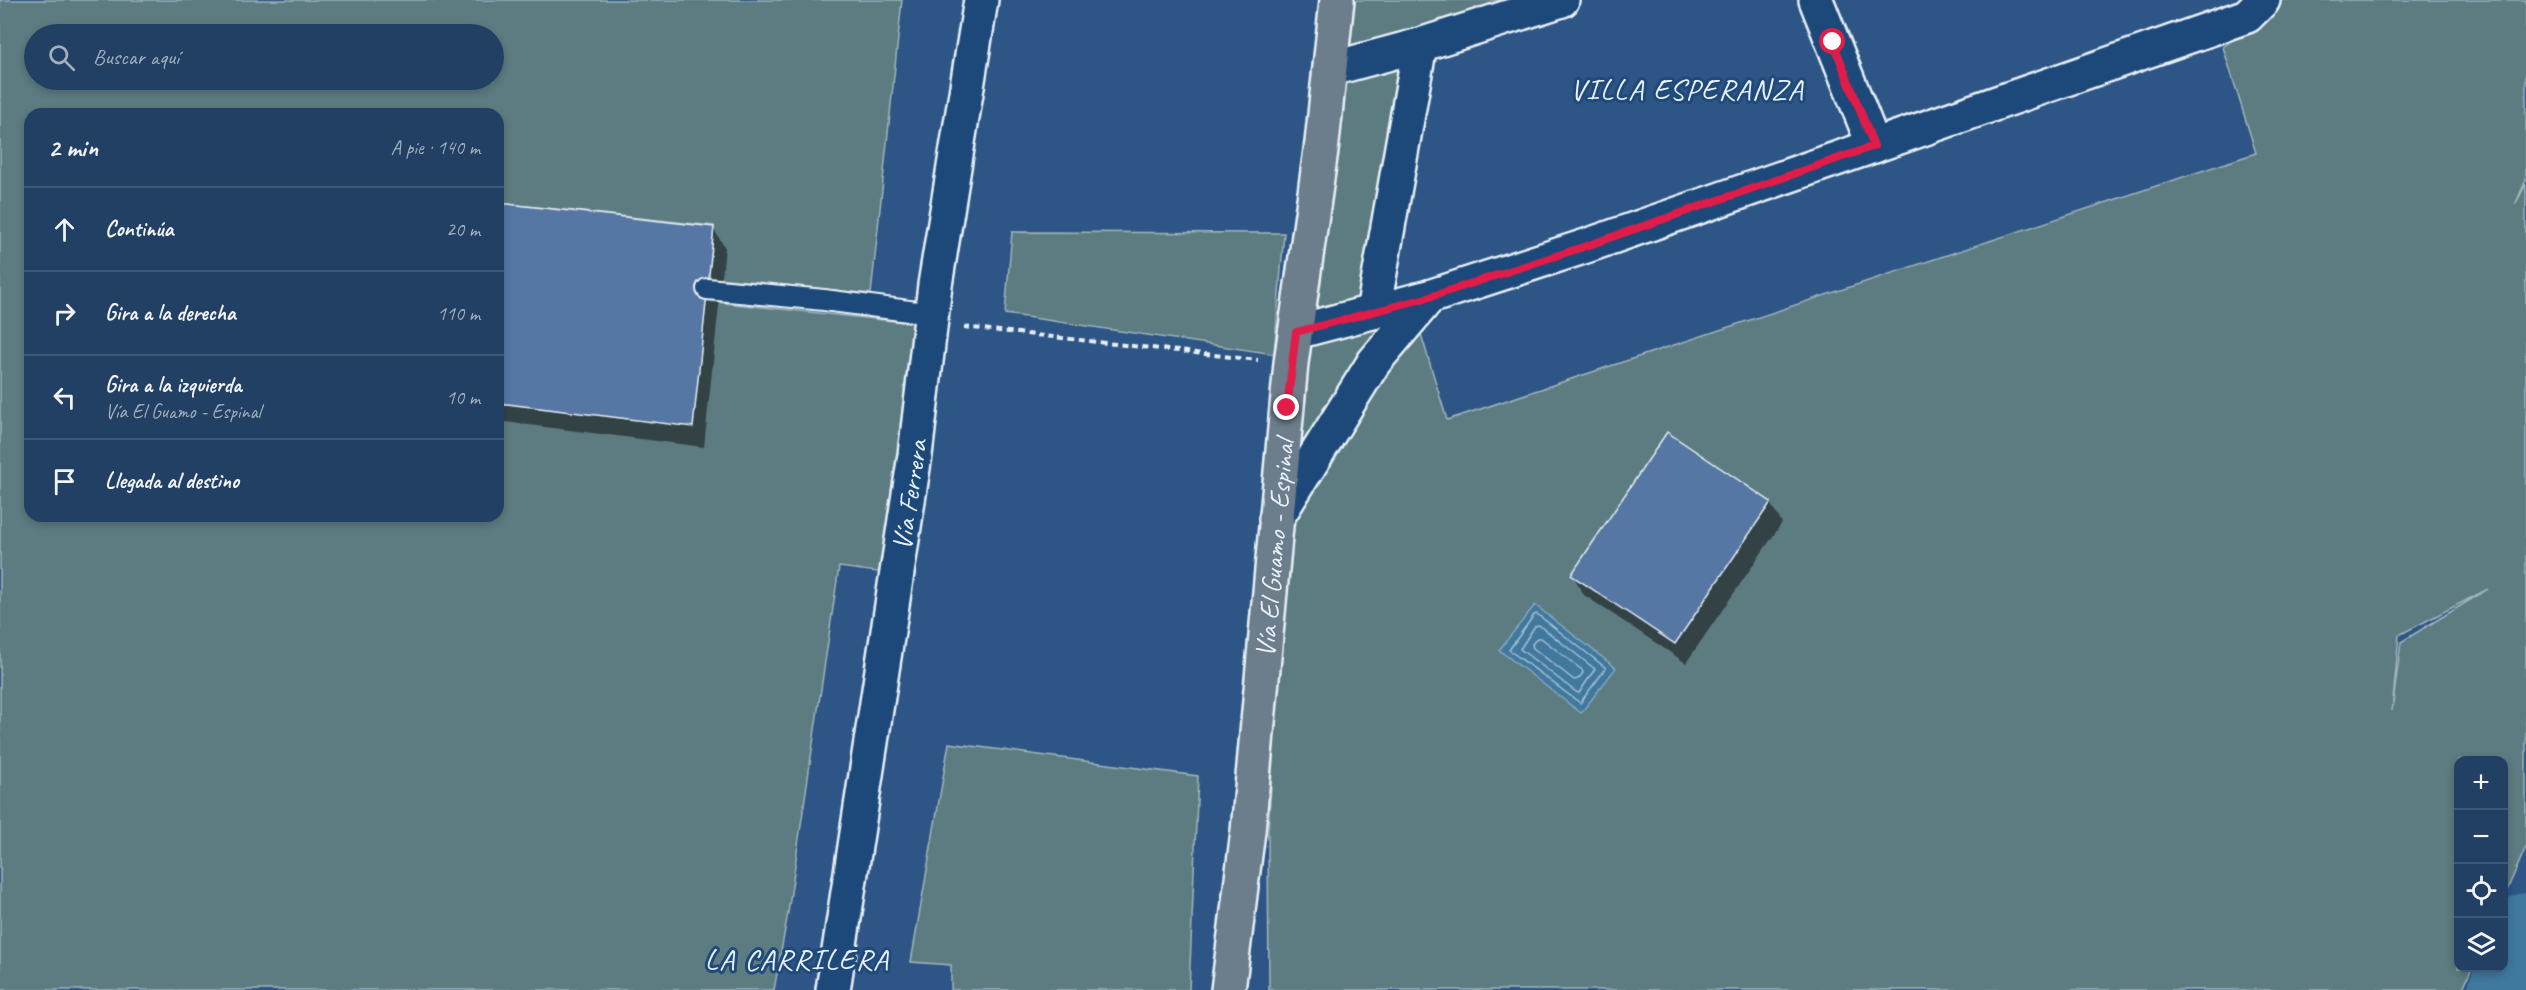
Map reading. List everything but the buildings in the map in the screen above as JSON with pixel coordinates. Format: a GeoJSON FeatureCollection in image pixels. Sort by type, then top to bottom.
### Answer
{"type":"FeatureCollection","features":[{"type":"Feature","properties":{"kind":"main road","name":"Vía El Guamo - Espinal"},"geometry":{"type":"LineString","coordinates":[[1228,990],[1248,831],[1293,348],[1331,69],[1337,0]]}},
{"type":"Feature","properties":{"kind":"street","name":"Vía Ferrera"},"geometry":{"type":"LineString","coordinates":[[833,990],[915,455],[945,320],[981,0]]}},
{"type":"Feature","properties":{"kind":"street"},"geometry":{"type":"LineString","coordinates":[[1331,69],[1420,45],[1562,0]]}},
{"type":"Feature","properties":{"kind":"street"},"geometry":{"type":"LineString","coordinates":[[1816,0],[1874,146]]}},
{"type":"Feature","properties":{"kind":"street"},"geometry":{"type":"LineString","coordinates":[[1293,348],[1373,312],[1430,297],[1586,246],[2247,16],[2263,0]]}},
{"type":"Feature","properties":{"kind":"street"},"geometry":{"type":"LineString","coordinates":[[1373,312],[1420,45]]}},
{"type":"Feature","properties":{"kind":"street"},"geometry":{"type":"LineString","coordinates":[[1276,519],[1374,362],[1430,297]]}},
{"type":"Feature","properties":{"kind":"lane"},"geometry":{"type":"LineString","coordinates":[[707,289],[824,300],[945,320]]}},
{"type":"Feature","properties":{"kind":"path"},"geometry":{"type":"LineString","coordinates":[[945,320],[1293,348]]}},
{"type":"Feature","properties":{"kind":"green space"},"geometry":{"type":"Polygon","coordinates":[[[0,0],[902,0],[871,294],[709,277],[714,226],[504,204],[504,108],[24,108],[24,522],[504,522],[504,404],[693,427],[706,301],[921,324],[893,574],[839,567],[788,913],[774,990],[0,990],[0,0]]]}},
{"type":"Feature","properties":{"kind":"green space"},"geometry":{"type":"Polygon","coordinates":[[[1351,0],[1543,0],[1347,52],[1351,0]]]}},
{"type":"Feature","properties":{"kind":"green space"},"geometry":{"type":"Polygon","coordinates":[[[2278,0],[2526,0],[2526,180],[2515,205],[2526,184],[2526,847],[2508,888],[2508,756],[2454,756],[2454,972],[2470,972],[2462,990],[1269,990],[1268,832],[1288,531],[1418,324],[1447,420],[2256,153],[2223,47],[2271,12],[2278,0]],[[2488,589],[2399,635],[2392,711],[2401,642],[2488,589]]]}},
{"type":"Feature","properties":{"kind":"green space"},"geometry":{"type":"Polygon","coordinates":[[[1409,60],[1360,299],[1309,311],[1344,78],[1409,60]]]}},
{"type":"Feature","properties":{"kind":"green space"},"geometry":{"type":"Polygon","coordinates":[[[1012,232],[1284,233],[1274,354],[1005,314],[1012,232]]]}},
{"type":"Feature","properties":{"kind":"green space"},"geometry":{"type":"Polygon","coordinates":[[[1403,314],[1292,478],[1308,348],[1403,314]]]}},
{"type":"Feature","properties":{"kind":"green space"},"geometry":{"type":"Polygon","coordinates":[[[949,743],[1198,776],[1189,990],[951,990],[951,965],[911,962],[949,743]]]}},
{"type":"Feature","properties":{"kind":"water"},"geometry":{"type":"Polygon","coordinates":[[[1535,605],[1616,668],[1581,713],[1499,650],[1535,605]]]}},
{"type":"Feature","properties":{"kind":"waterway"},"geometry":{"type":"LineString","coordinates":[[2501,990],[2526,926]]}},
{"type":"Feature","properties":{"kind":"district","name":"VILLA ESPERANZA"},"geometry":{"type":"Point","coordinates":[1687,89]}},
{"type":"Feature","properties":{"kind":"district","name":"LA CARRILERA"},"geometry":{"type":"Point","coordinates":[797,959]}},
{"type":"Feature","properties":{"kind":"route"},"geometry":{"type":"LineString","coordinates":[[1287,408],[1296,332],[1430,297],[1586,246],[1874,146],[1833,42]]}}]}
